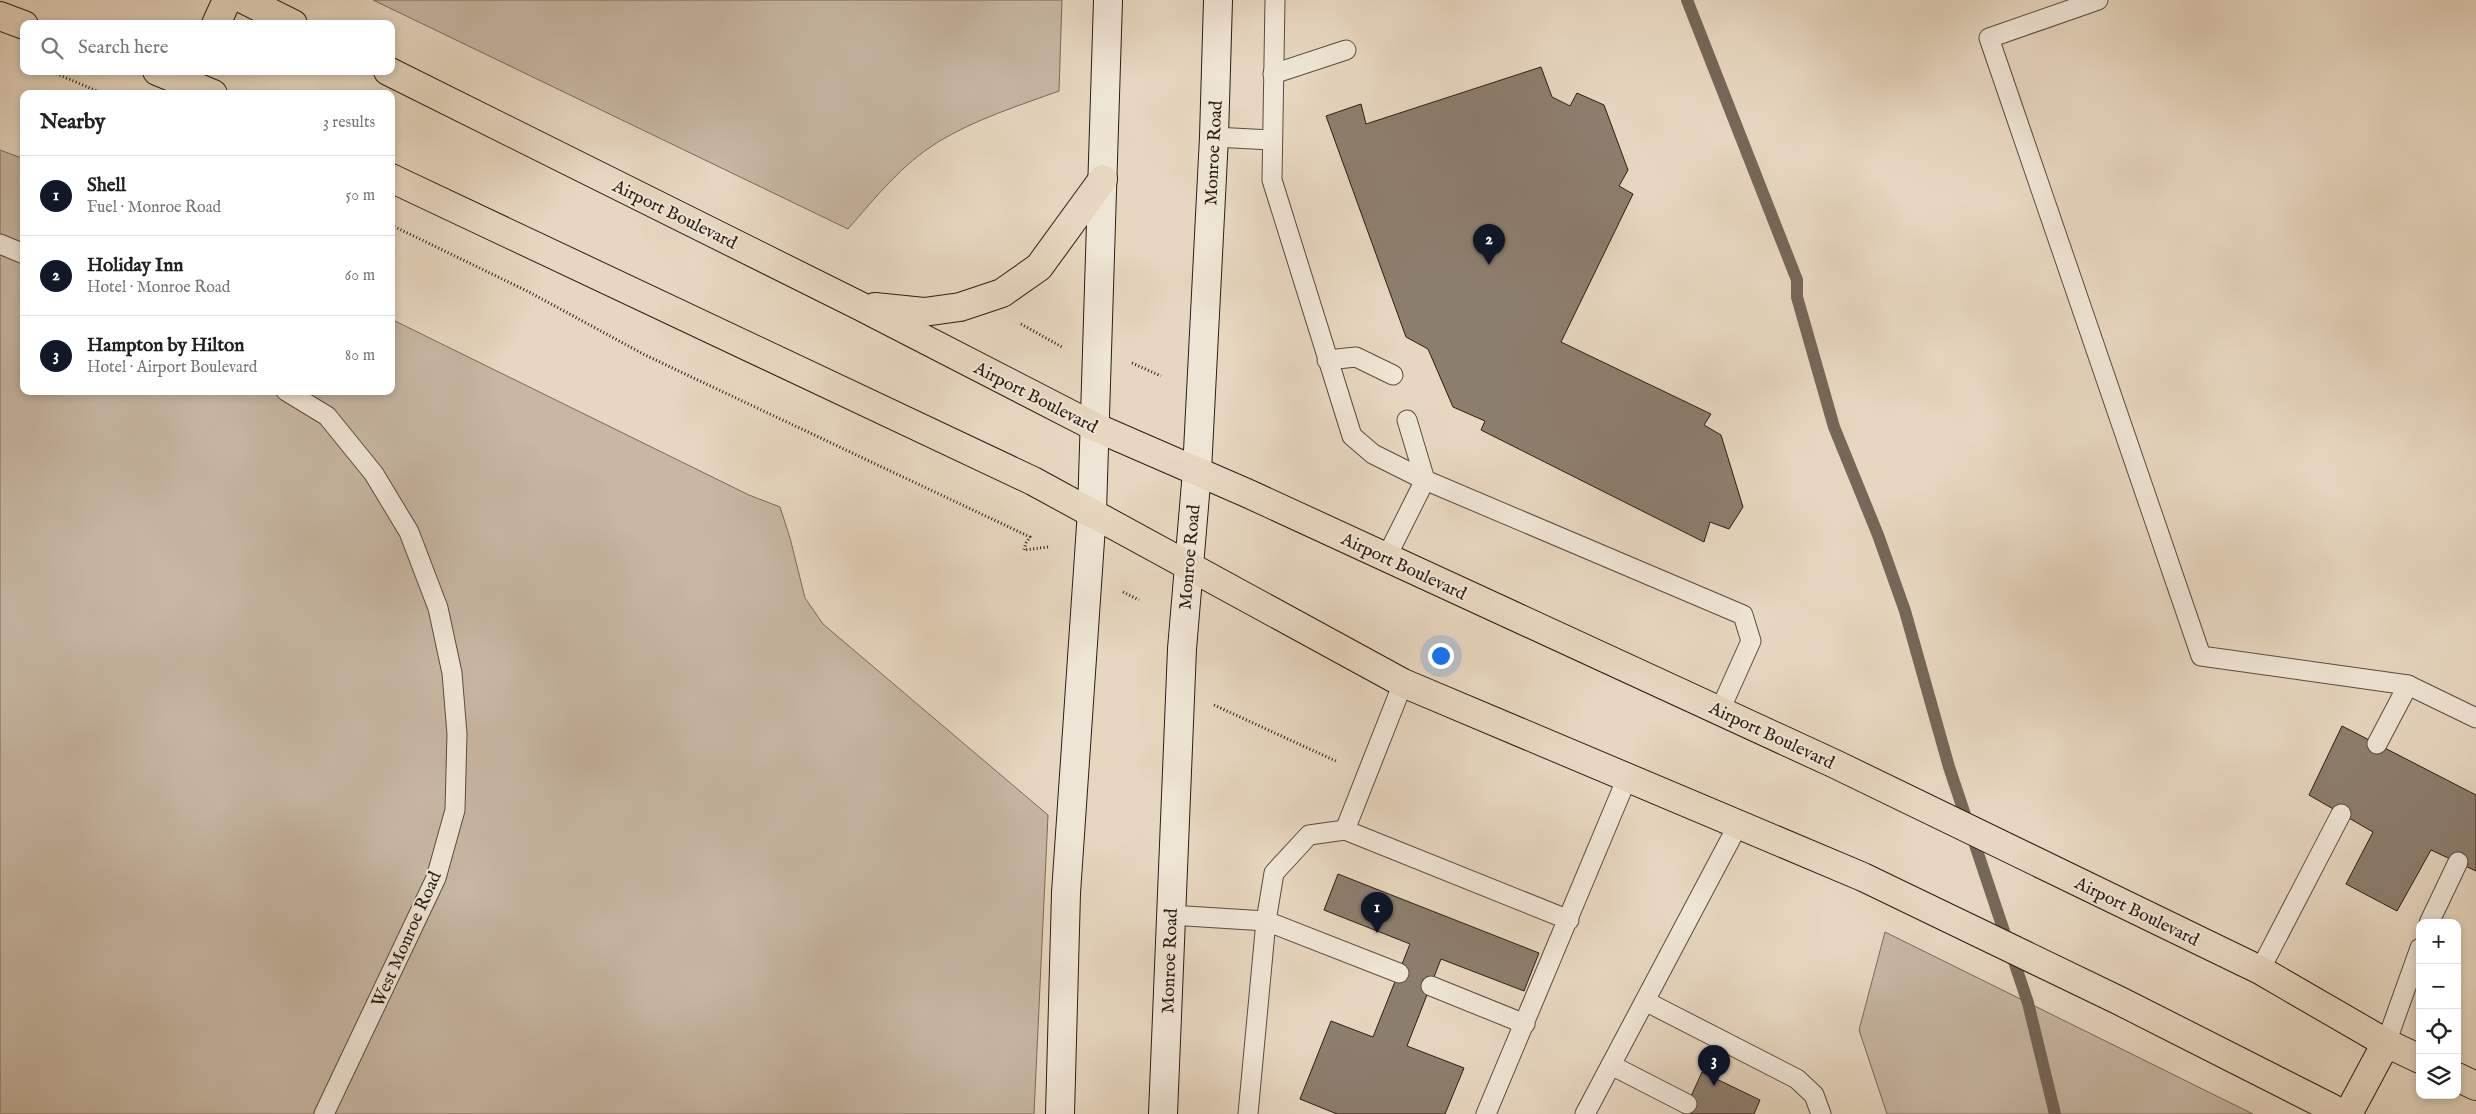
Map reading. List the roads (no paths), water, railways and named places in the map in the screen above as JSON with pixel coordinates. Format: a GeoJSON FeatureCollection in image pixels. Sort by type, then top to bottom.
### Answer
{"type":"FeatureCollection","features":[{"type":"Feature","properties":{"kind":"main road"},"geometry":{"type":"LineString","coordinates":[[218,20],[227,0]]}},
{"type":"Feature","properties":{"kind":"main road"},"geometry":{"type":"LineString","coordinates":[[245,0],[285,20]]}},
{"type":"Feature","properties":{"kind":"main road"},"geometry":{"type":"LineString","coordinates":[[1060,1114],[1066,893],[1092,511],[1104,179],[1108,0]]}},
{"type":"Feature","properties":{"kind":"main road","name":"Monroe Road"},"geometry":{"type":"LineString","coordinates":[[1163,1114],[1182,649],[1196,471],[1214,137],[1218,0]]}},
{"type":"Feature","properties":{"kind":"main road"},"geometry":{"type":"LineString","coordinates":[[0,16],[20,24]]}},
{"type":"Feature","properties":{"kind":"main road","name":"Airport Boulevard"},"geometry":{"type":"LineString","coordinates":[[395,74],[860,306],[1095,427],[1196,471],[1835,764],[2260,970],[2386,1043],[2416,1057]]}},
{"type":"Feature","properties":{"kind":"main road"},"geometry":{"type":"LineString","coordinates":[[191,77],[208,90]]}},
{"type":"Feature","properties":{"kind":"main road"},"geometry":{"type":"LineString","coordinates":[[860,306],[924,312],[960,306],[1002,293],[1039,267],[1104,179]]}},
{"type":"Feature","properties":{"kind":"main road"},"geometry":{"type":"LineString","coordinates":[[395,180],[1033,481],[1092,511],[1403,683],[1863,877],[2120,1001],[2343,1114]]}},
{"type":"Feature","properties":{"kind":"main road"},"geometry":{"type":"LineString","coordinates":[[2348,1114],[2386,1043]]}},
{"type":"Feature","properties":{"kind":"main road"},"geometry":{"type":"LineString","coordinates":[[2461,1079],[2476,1086]]}},
{"type":"Feature","properties":{"kind":"lane"},"geometry":{"type":"LineString","coordinates":[[1275,0],[1272,180],[1352,436],[1373,454],[1426,480],[1743,615],[1751,641],[1720,710]]}},
{"type":"Feature","properties":{"kind":"lane"},"geometry":{"type":"LineString","coordinates":[[2098,0],[1989,38],[2201,656],[2408,685],[2476,718]]}},
{"type":"Feature","properties":{"kind":"lane"},"geometry":{"type":"LineString","coordinates":[[1273,74],[1346,50]]}},
{"type":"Feature","properties":{"kind":"lane"},"geometry":{"type":"LineString","coordinates":[[1214,137],[1272,140]]}},
{"type":"Feature","properties":{"kind":"lane"},"geometry":{"type":"LineString","coordinates":[[0,244],[20,252]]}},
{"type":"Feature","properties":{"kind":"lane"},"geometry":{"type":"LineString","coordinates":[[1327,360],[1356,357],[1393,375]]}},
{"type":"Feature","properties":{"kind":"lane","name":"West Monroe Road"},"geometry":{"type":"LineString","coordinates":[[293,395],[327,416],[374,474],[409,532],[438,608],[452,673],[457,734],[455,810],[436,878],[324,1114]]}},
{"type":"Feature","properties":{"kind":"lane"},"geometry":{"type":"LineString","coordinates":[[1386,558],[1426,480],[1406,420]]}},
{"type":"Feature","properties":{"kind":"lane"},"geometry":{"type":"LineString","coordinates":[[1345,830],[1403,683]]}},
{"type":"Feature","properties":{"kind":"lane"},"geometry":{"type":"LineString","coordinates":[[2377,744],[2408,685]]}},
{"type":"Feature","properties":{"kind":"lane"},"geometry":{"type":"LineString","coordinates":[[1486,1114],[1628,778]]}},
{"type":"Feature","properties":{"kind":"lane"},"geometry":{"type":"LineString","coordinates":[[2260,970],[2341,814]]}},
{"type":"Feature","properties":{"kind":"lane"},"geometry":{"type":"LineString","coordinates":[[1585,1114],[1738,825]]}},
{"type":"Feature","properties":{"kind":"lane"},"geometry":{"type":"LineString","coordinates":[[1248,1114],[1266,921],[1274,873],[1309,835],[1345,830],[1569,920]]}},
{"type":"Feature","properties":{"kind":"lane"},"geometry":{"type":"LineString","coordinates":[[2431,919],[2458,862]]}},
{"type":"Feature","properties":{"kind":"lane"},"geometry":{"type":"LineString","coordinates":[[1170,915],[1266,921],[1399,973]]}},
{"type":"Feature","properties":{"kind":"lane"},"geometry":{"type":"LineString","coordinates":[[2386,1043],[2416,959]]}},
{"type":"Feature","properties":{"kind":"lane"},"geometry":{"type":"LineString","coordinates":[[1430,986],[1525,1024]]}},
{"type":"Feature","properties":{"kind":"lane"},"geometry":{"type":"LineString","coordinates":[[1644,1001],[1797,1079],[1814,1095],[1821,1114]]}},
{"type":"Feature","properties":{"kind":"lane"},"geometry":{"type":"LineString","coordinates":[[1611,1065],[1687,1104]]}},
{"type":"Feature","properties":{"kind":"waterway"},"geometry":{"type":"LineString","coordinates":[[1687,0],[1797,280],[1797,297],[1834,427],[1878,535],[1905,611],[1949,767],[2028,1003],[2055,1114]]}},
{"type":"Feature","properties":{"kind":"place","name":"Holiday Inn"},"geometry":{"type":"Point","coordinates":[1489,265]}},
{"type":"Feature","properties":{"kind":"place","name":"Shell"},"geometry":{"type":"Point","coordinates":[1377,933]}},
{"type":"Feature","properties":{"kind":"place","name":"Hampton by Hilton"},"geometry":{"type":"Point","coordinates":[1714,1086]}}]}
